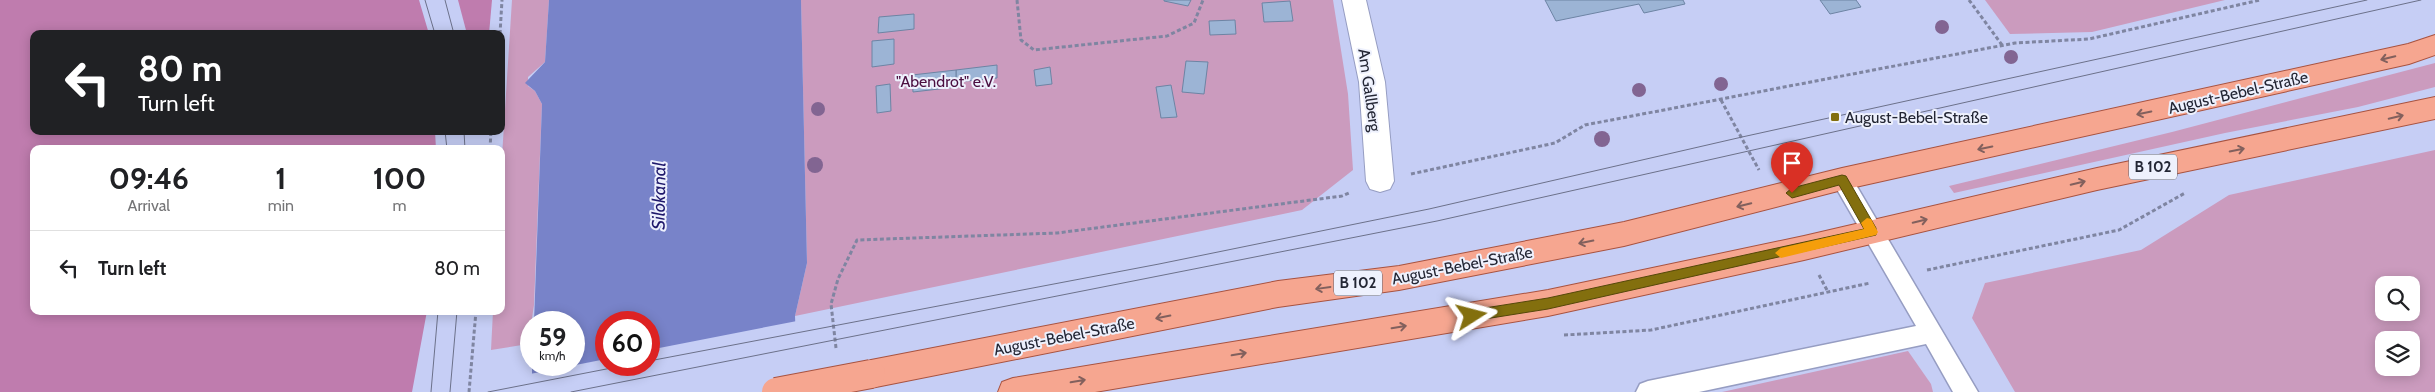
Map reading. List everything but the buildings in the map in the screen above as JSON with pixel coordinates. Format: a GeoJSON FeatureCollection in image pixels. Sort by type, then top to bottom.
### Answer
{"type":"FeatureCollection","features":[{"type":"Feature","properties":{"kind":"main road","name":"August-Bebel-Straße"},"geometry":{"type":"LineString","coordinates":[[776,392],[1278,294],[1399,278],[1624,234],[1842,179],[2409,54],[2435,45]]}},
{"type":"Feature","properties":{"kind":"main road","name":"B 102"},"geometry":{"type":"LineString","coordinates":[[1013,392],[1548,303],[1872,232],[2097,179],[2435,108]]}},
{"type":"Feature","properties":{"kind":"street","name":"Am Gallberg"},"geometry":{"type":"LineString","coordinates":[[1354,0],[1372,82],[1380,181]]}},
{"type":"Feature","properties":{"kind":"lane"},"geometry":{"type":"LineString","coordinates":[[1842,179],[1966,392]]}},
{"type":"Feature","properties":{"kind":"lane"},"geometry":{"type":"LineString","coordinates":[[1648,392],[1931,333]]}},
{"type":"Feature","properties":{"kind":"path"},"geometry":{"type":"LineString","coordinates":[[500,30],[502,0]]}},
{"type":"Feature","properties":{"kind":"path"},"geometry":{"type":"LineString","coordinates":[[1017,0],[1021,40],[1034,50],[1166,36],[1194,23],[1203,0]]}},
{"type":"Feature","properties":{"kind":"path"},"geometry":{"type":"LineString","coordinates":[[1969,0],[2002,45]]}},
{"type":"Feature","properties":{"kind":"path"},"geometry":{"type":"LineString","coordinates":[[831,304],[838,279],[856,240],[1057,233],[1342,196],[1380,181],[1555,143],[1585,125],[2002,45],[2089,39],[2260,0]]}},
{"type":"Feature","properties":{"kind":"path"},"geometry":{"type":"LineString","coordinates":[[1828,292],[2118,230],[2191,190]]}},
{"type":"Feature","properties":{"kind":"path"},"geometry":{"type":"LineString","coordinates":[[469,392],[476,315]]}},
{"type":"Feature","properties":{"kind":"green space"},"geometry":{"type":"Polygon","coordinates":[[[512,0],[549,0],[545,62],[528,77],[528,86],[535,91],[542,104],[533,311],[520,311],[520,345],[491,350],[493,315],[505,315],[505,145],[503,145],[503,135],[505,135],[512,0]]]}},
{"type":"Feature","properties":{"kind":"green space","name":"\"Abendrot\" e.V."},"geometry":{"type":"Polygon","coordinates":[[[801,0],[1333,0],[1348,94],[1353,170],[1302,210],[795,316],[807,263],[801,0]]]}},
{"type":"Feature","properties":{"kind":"green space"},"geometry":{"type":"Polygon","coordinates":[[[1985,0],[2225,0],[2092,32],[2010,34],[1985,0]]]}},
{"type":"Feature","properties":{"kind":"green space"},"geometry":{"type":"Polygon","coordinates":[[[2435,63],[2435,87],[2358,107],[2225,133],[1954,193],[1949,186],[2172,132],[2435,63]]]}},
{"type":"Feature","properties":{"kind":"green space"},"geometry":{"type":"Polygon","coordinates":[[[2435,150],[2435,392],[2015,392],[1972,318],[1985,283],[2141,250],[2229,195],[2435,150]]]}},
{"type":"Feature","properties":{"kind":"green space"},"geometry":{"type":"Polygon","coordinates":[[[1908,351],[1931,384],[1933,392],[1722,392],[1908,351]]]}},
{"type":"Feature","properties":{"kind":"shaded area"},"geometry":{"type":"Polygon","coordinates":[[[0,0],[419,0],[428,30],[30,30],[30,135],[435,135],[436,145],[30,145],[30,315],[426,315],[412,392],[0,392],[0,0]]]}},
{"type":"Feature","properties":{"kind":"shaded area"},"geometry":{"type":"Polygon","coordinates":[[[458,0],[492,0],[489,30],[466,30],[458,0]]]}},
{"type":"Feature","properties":{"kind":"water","name":"Silokanal"},"geometry":{"type":"Polygon","coordinates":[[[549,0],[801,0],[807,263],[795,316],[798,392],[532,380],[532,376],[585,376],[585,311],[534,311],[542,104],[535,91],[525,83],[545,62],[549,0]]]}},
{"type":"Feature","properties":{"kind":"pier"},"geometry":{"type":"Polygon","coordinates":[[[797,321],[800,392],[528,392],[530,376],[585,376],[585,363],[595,361],[595,376],[660,376],[660,348],[797,321]]]}},
{"type":"Feature","properties":{"kind":"tram line"},"geometry":{"type":"LineString","coordinates":[[425,0],[434,30]]}},
{"type":"Feature","properties":{"kind":"tram line"},"geometry":{"type":"LineString","coordinates":[[445,0],[453,30]]}},
{"type":"Feature","properties":{"kind":"tram line"},"geometry":{"type":"LineString","coordinates":[[660,359],[1159,264],[1429,209],[1742,137],[2367,0]]}},
{"type":"Feature","properties":{"kind":"tram line"},"geometry":{"type":"LineString","coordinates":[[571,392],[1437,221],[2421,0]]}},
{"type":"Feature","properties":{"kind":"tram line"},"geometry":{"type":"LineString","coordinates":[[445,135],[447,145]]}},
{"type":"Feature","properties":{"kind":"tram line"},"geometry":{"type":"LineString","coordinates":[[464,135],[465,145]]}},
{"type":"Feature","properties":{"kind":"tram line"},"geometry":{"type":"LineString","coordinates":[[431,392],[438,315]]}},
{"type":"Feature","properties":{"kind":"tram line"},"geometry":{"type":"LineString","coordinates":[[450,392],[457,315]]}},
{"type":"Feature","properties":{"kind":"tram line"},"geometry":{"type":"LineString","coordinates":[[488,392],[595,371]]}},
{"type":"Feature","properties":{"kind":"slow traffic"},"geometry":{"type":"LineString","coordinates":[[1781,253],[1872,232],[1867,223]]}},
{"type":"Feature","properties":{"kind":"place","name":"August-Bebel-Straße"},"geometry":{"type":"Point","coordinates":[1835,117]}},
{"type":"Feature","properties":{"kind":"route"},"geometry":{"type":"LineString","coordinates":[[1472,316],[1548,303],[1872,232],[1842,179],[1792,193]]}}]}
